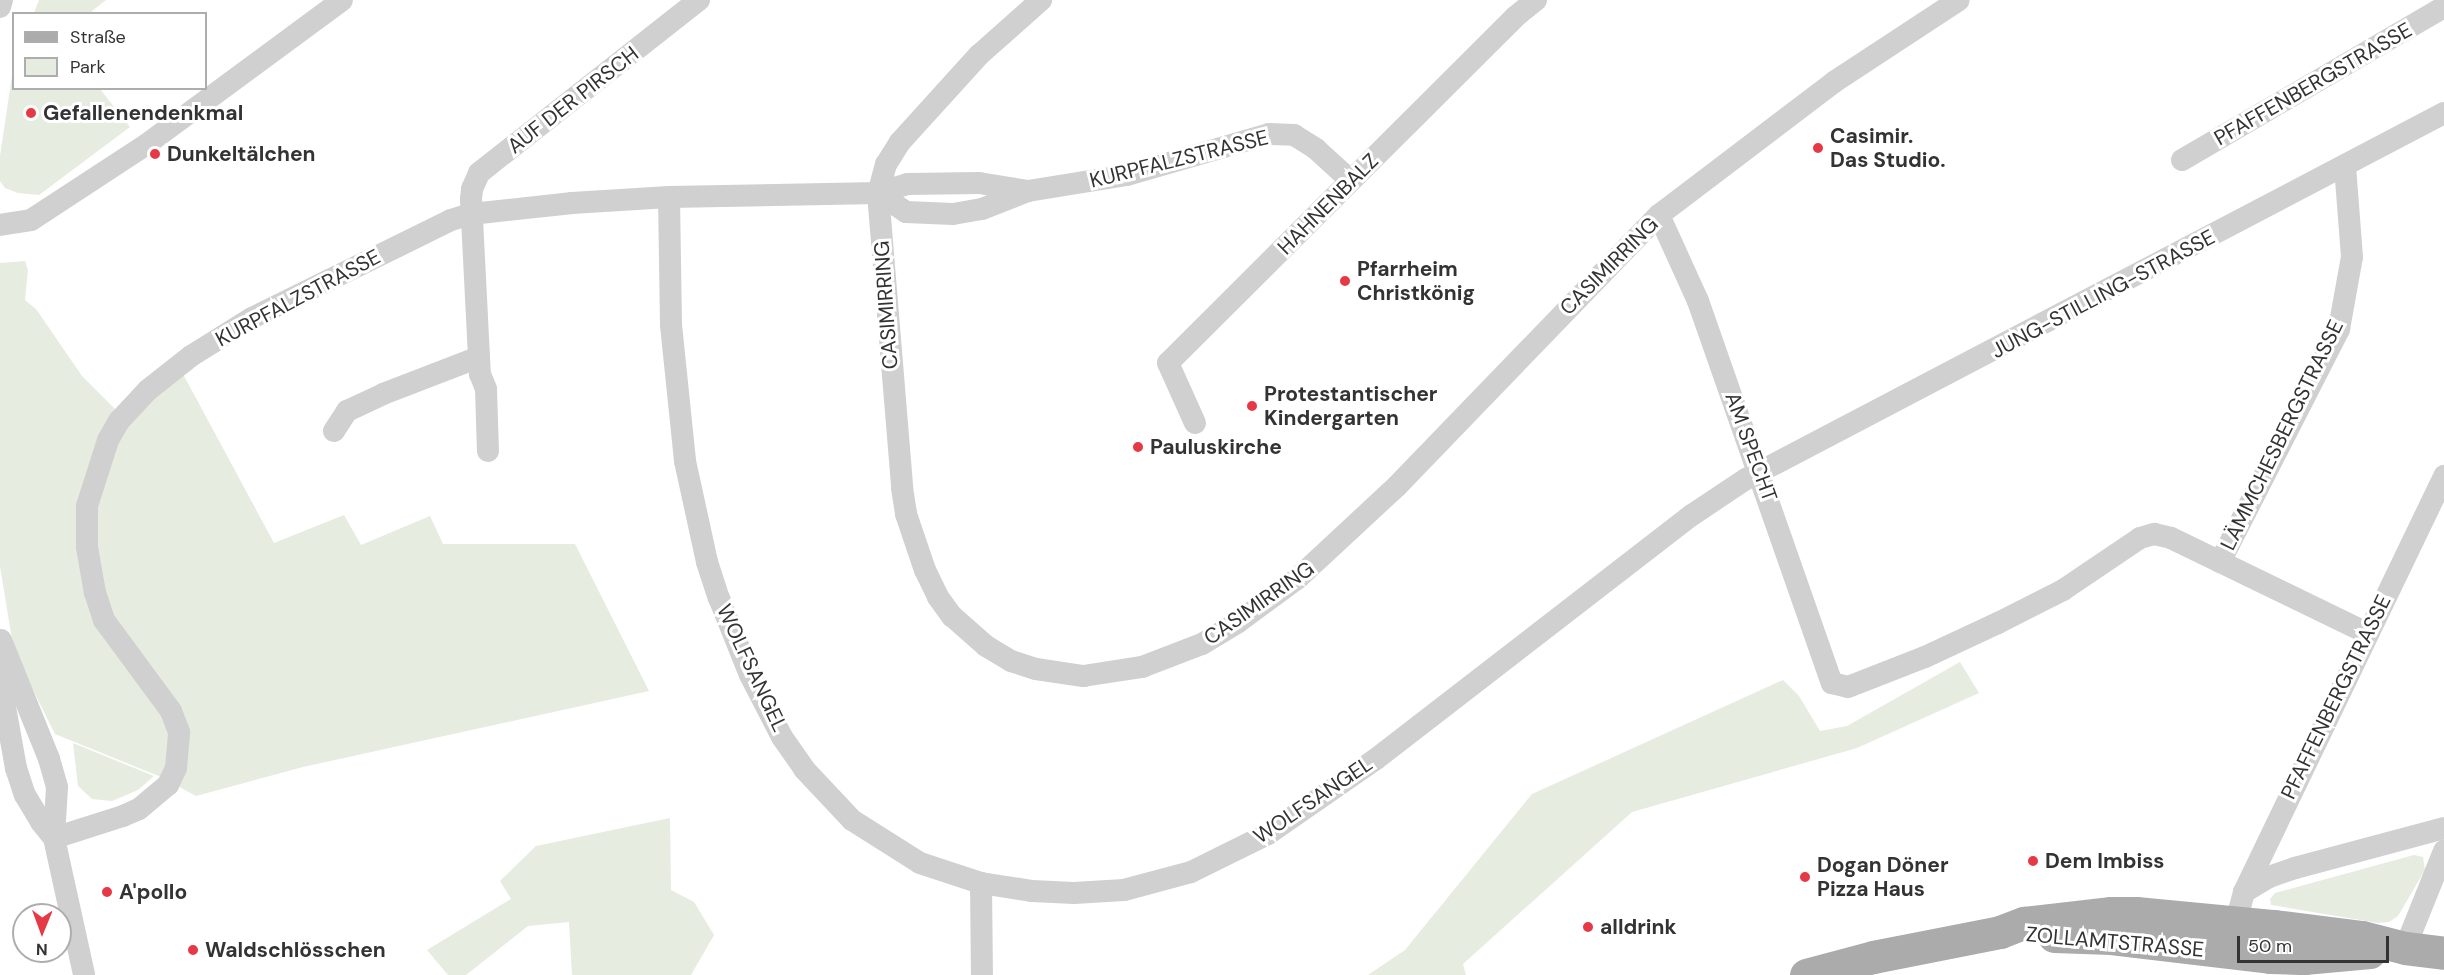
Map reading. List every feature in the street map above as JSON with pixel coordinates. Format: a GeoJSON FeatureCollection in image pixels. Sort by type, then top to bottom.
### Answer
{"type":"FeatureCollection","features":[{"type":"Feature","properties":{"kind":"main road","name":"ZOLLAMTSTRASSE"},"geometry":{"type":"LineString","coordinates":[[1806,975],[1873,957],[2000,932],[2024,923],[2111,913],[2234,935],[2361,937],[2405,948],[2444,953]]}},
{"type":"Feature","properties":{"kind":"street"},"geometry":{"type":"LineString","coordinates":[[0,7],[2,0]]}},
{"type":"Feature","properties":{"kind":"street"},"geometry":{"type":"LineString","coordinates":[[0,225],[31,220],[147,144],[342,0]]}},
{"type":"Feature","properties":{"kind":"street","name":"AUF DER PIRSCH"},"geometry":{"type":"LineString","coordinates":[[488,451],[486,389],[480,374],[471,214],[472,189],[479,173],[699,0]]}},
{"type":"Feature","properties":{"kind":"street","name":"CASIMIRRING"},"geometry":{"type":"LineString","coordinates":[[1041,0],[979,56],[900,142],[886,164],[878,193],[902,488],[911,531],[925,570],[938,597],[952,616],[986,646],[1011,660],[1036,669],[1083,676],[1142,666],[1202,644],[1237,623],[1298,579],[1397,486],[1659,215],[1834,82],[1959,0]]}},
{"type":"Feature","properties":{"kind":"street","name":"HAHNENBALZ"},"geometry":{"type":"LineString","coordinates":[[1196,423],[1168,363],[1515,17],[1536,0]]}},
{"type":"Feature","properties":{"kind":"street","name":"PFAFFENBERGSTRASSE"},"geometry":{"type":"LineString","coordinates":[[2182,160],[2444,7]]}},
{"type":"Feature","properties":{"kind":"street","name":"JUNG-STILLING-STRASSE"},"geometry":{"type":"LineString","coordinates":[[1760,471],[2444,113]]}},
{"type":"Feature","properties":{"kind":"street","name":"KURPFALZSTRASSE"},"geometry":{"type":"LineString","coordinates":[[878,193],[906,212],[952,214],[982,209],[1028,191],[1126,175],[1269,134],[1294,135],[1316,149],[1351,181]]}},
{"type":"Feature","properties":{"kind":"street","name":"LÄMMCHESBERGSTRASSE"},"geometry":{"type":"LineString","coordinates":[[2220,562],[2339,329],[2352,257],[2345,166]]}},
{"type":"Feature","properties":{"kind":"street","name":"KURPFALZSTRASSE"},"geometry":{"type":"LineString","coordinates":[[54,838],[123,816],[139,808],[168,785],[176,768],[179,732],[171,711],[104,620],[95,593],[87,547],[87,506],[108,440],[119,421],[148,390],[191,356],[252,318],[451,220],[471,214],[572,202],[878,193],[908,184],[979,183],[1028,191]]}},
{"type":"Feature","properties":{"kind":"street","name":"WOLFSANGEL"},"geometry":{"type":"LineString","coordinates":[[669,198],[671,325],[685,461],[707,562],[750,675],[782,737],[804,769],[852,820],[920,863],[981,883],[1032,891],[1074,893],[1124,890],[1191,872],[1268,834],[1412,731],[1692,515],[1760,471]]}},
{"type":"Feature","properties":{"kind":"street","name":"AM SPECHT"},"geometry":{"type":"LineString","coordinates":[[1659,215],[1698,301],[1760,471],[1832,683],[1848,687],[1925,657],[2063,590],[2140,538],[2154,534],[2171,538],[2220,562]]}},
{"type":"Feature","properties":{"kind":"street"},"geometry":{"type":"LineString","coordinates":[[334,431],[347,411],[383,394],[479,357]]}},
{"type":"Feature","properties":{"kind":"street","name":"PFAFFENBERGSTRASSE"},"geometry":{"type":"LineString","coordinates":[[2234,935],[2273,829],[2444,476]]}},
{"type":"Feature","properties":{"kind":"street"},"geometry":{"type":"LineString","coordinates":[[2220,562],[2367,633]]}},
{"type":"Feature","properties":{"kind":"street"},"geometry":{"type":"LineString","coordinates":[[0,637],[4,697],[16,768],[25,795],[41,822],[54,838]]}},
{"type":"Feature","properties":{"kind":"street"},"geometry":{"type":"LineString","coordinates":[[0,637],[49,759],[57,787],[54,838],[84,975]]}},
{"type":"Feature","properties":{"kind":"street"},"geometry":{"type":"LineString","coordinates":[[2234,935],[2269,877],[2444,828]]}},
{"type":"Feature","properties":{"kind":"street"},"geometry":{"type":"LineString","coordinates":[[2273,829],[2274,854],[2278,861],[2295,868]]}},
{"type":"Feature","properties":{"kind":"street"},"geometry":{"type":"LineString","coordinates":[[2405,948],[2444,851]]}},
{"type":"Feature","properties":{"kind":"street"},"geometry":{"type":"LineString","coordinates":[[981,883],[982,975]]}},
{"type":"Feature","properties":{"kind":"green space"},"geometry":{"type":"Polygon","coordinates":[[[39,0],[106,0],[92,12],[34,12],[39,0]]]}},
{"type":"Feature","properties":{"kind":"green space"},"geometry":{"type":"Polygon","coordinates":[[[12,76],[12,90],[101,90],[130,127],[39,195],[18,193],[5,188],[0,181],[0,156],[12,76]]]}},
{"type":"Feature","properties":{"kind":"green space"},"geometry":{"type":"Polygon","coordinates":[[[25,261],[28,270],[25,300],[36,309],[82,376],[117,411],[176,361],[274,543],[344,515],[361,545],[430,516],[443,544],[575,544],[649,691],[303,767],[196,796],[161,777],[55,734],[14,652],[0,566],[0,263],[25,261]]]}},
{"type":"Feature","properties":{"kind":"green space"},"geometry":{"type":"Polygon","coordinates":[[[1960,662],[1979,693],[1857,748],[1632,812],[1463,964],[1466,975],[1368,975],[1405,950],[1532,794],[1783,680],[1799,696],[1820,731],[1847,726],[1960,662]]]}},
{"type":"Feature","properties":{"kind":"green space"},"geometry":{"type":"Polygon","coordinates":[[[73,743],[154,776],[138,790],[112,801],[92,799],[78,786],[73,743]]]}},
{"type":"Feature","properties":{"kind":"green space"},"geometry":{"type":"Polygon","coordinates":[[[670,818],[671,890],[694,902],[714,935],[691,975],[572,975],[569,922],[528,926],[466,975],[448,975],[427,950],[511,899],[500,881],[536,846],[670,818]]]}},
{"type":"Feature","properties":{"kind":"green space"},"geometry":{"type":"Polygon","coordinates":[[[2414,855],[2423,857],[2425,870],[2398,916],[2389,922],[2378,923],[2271,905],[2270,899],[2275,893],[2414,855]]]}},
{"type":"Feature","properties":{"kind":"place","name":"Gefallenendenkmal"},"geometry":{"type":"Point","coordinates":[31,113]}},
{"type":"Feature","properties":{"kind":"place","name":"Casimir. Das Studio."},"geometry":{"type":"Point","coordinates":[1818,148]}},
{"type":"Feature","properties":{"kind":"place","name":"Dunkeltälchen"},"geometry":{"type":"Point","coordinates":[155,154]}},
{"type":"Feature","properties":{"kind":"place","name":"Pfarrheim Christkönig"},"geometry":{"type":"Point","coordinates":[1345,281]}},
{"type":"Feature","properties":{"kind":"place","name":"Protestantischer Kindergarten"},"geometry":{"type":"Point","coordinates":[1252,406]}},
{"type":"Feature","properties":{"kind":"place","name":"Pauluskirche"},"geometry":{"type":"Point","coordinates":[1138,447]}},
{"type":"Feature","properties":{"kind":"place","name":"Dem Imbiss"},"geometry":{"type":"Point","coordinates":[2033,861]}},
{"type":"Feature","properties":{"kind":"place","name":"Dogan Döner Pizza Haus"},"geometry":{"type":"Point","coordinates":[1805,877]}},
{"type":"Feature","properties":{"kind":"place","name":"A'pollo"},"geometry":{"type":"Point","coordinates":[107,892]}},
{"type":"Feature","properties":{"kind":"place","name":"alldrink"},"geometry":{"type":"Point","coordinates":[1588,927]}},
{"type":"Feature","properties":{"kind":"place","name":"Waldschlösschen"},"geometry":{"type":"Point","coordinates":[193,950]}}]}
